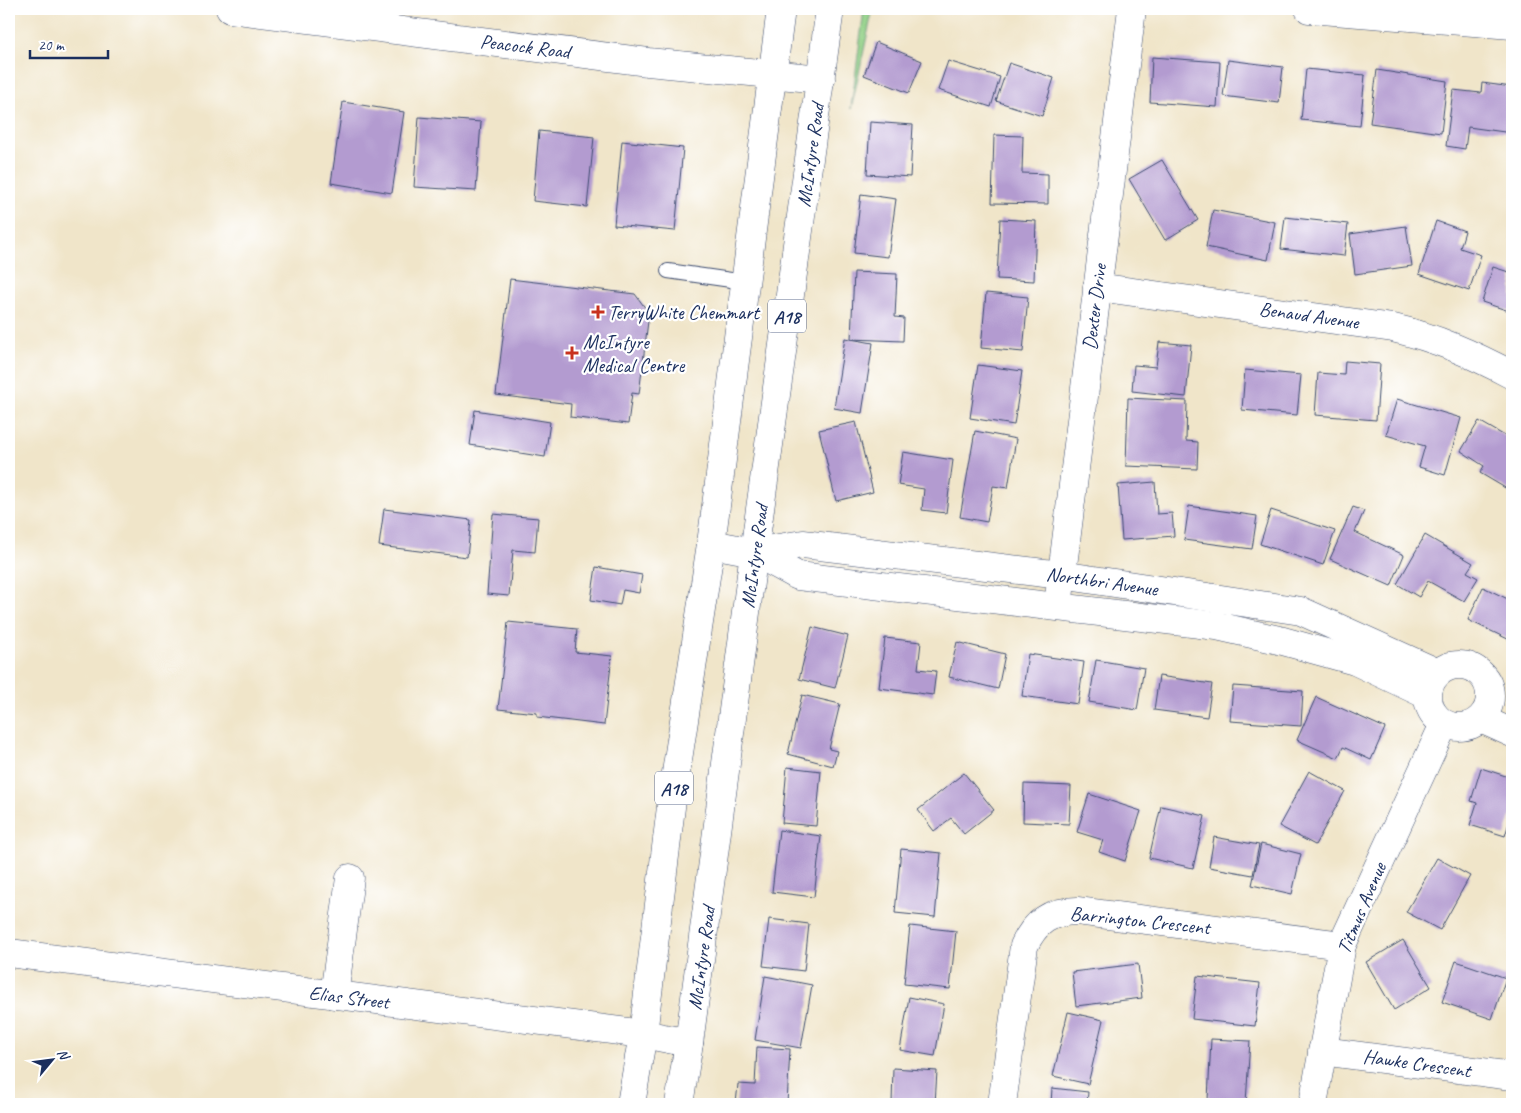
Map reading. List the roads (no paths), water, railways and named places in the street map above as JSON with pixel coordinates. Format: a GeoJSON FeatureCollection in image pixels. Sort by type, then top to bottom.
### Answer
{"type":"FeatureCollection","features":[{"type":"Feature","properties":{"kind":"street","name":"Peacock Road"},"geometry":{"type":"LineString","coordinates":[[230,9],[648,62],[820,79]]}},
{"type":"Feature","properties":{"kind":"street","name":"A18"},"geometry":{"type":"LineString","coordinates":[[631,1104],[643,1034],[672,799],[711,544],[781,9]]}},
{"type":"Feature","properties":{"kind":"street","name":"McIntyre Road"},"geometry":{"type":"LineString","coordinates":[[679,1104],[690,1043],[754,552],[830,9]]}},
{"type":"Feature","properties":{"kind":"street","name":"Dexter Drive"},"geometry":{"type":"LineString","coordinates":[[1058,606],[1132,9]]}},
{"type":"Feature","properties":{"kind":"street"},"geometry":{"type":"LineString","coordinates":[[1309,9],[1512,25]]}},
{"type":"Feature","properties":{"kind":"street","name":"Benaud Avenue"},"geometry":{"type":"LineString","coordinates":[[1097,287],[1393,328],[1426,336],[1458,347],[1512,375]]}},
{"type":"Feature","properties":{"kind":"street","name":"Northbri Avenue"},"geometry":{"type":"LineString","coordinates":[[711,544],[754,552],[798,576],[1216,626],[1283,641],[1433,684]]}},
{"type":"Feature","properties":{"kind":"street","name":"Northbri Avenue"},"geometry":{"type":"LineString","coordinates":[[754,552],[803,544],[1061,574],[1301,610],[1433,684]]}},
{"type":"Feature","properties":{"kind":"street"},"geometry":{"type":"LineString","coordinates":[[1494,712],[1464,728],[1444,724],[1432,712],[1433,684],[1456,665],[1475,669],[1488,684],[1494,712],[1512,733]]}},
{"type":"Feature","properties":{"kind":"street","name":"Titmus Avenue"},"geometry":{"type":"LineString","coordinates":[[1313,1104],[1342,945],[1444,724]]}},
{"type":"Feature","properties":{"kind":"street"},"geometry":{"type":"LineString","coordinates":[[334,995],[350,878]]}},
{"type":"Feature","properties":{"kind":"street","name":"Barrington Crescent"},"geometry":{"type":"LineString","coordinates":[[1002,1104],[1024,946],[1030,932],[1048,916],[1062,911],[1077,911],[1342,945]]}},
{"type":"Feature","properties":{"kind":"street","name":"Elias Street"},"geometry":{"type":"LineString","coordinates":[[9,953],[643,1034],[690,1043]]}},
{"type":"Feature","properties":{"kind":"street","name":"Hawke Crescent"},"geometry":{"type":"LineString","coordinates":[[1322,1051],[1512,1076]]}},
{"type":"Feature","properties":{"kind":"lane"},"geometry":{"type":"LineString","coordinates":[[668,271],[746,282]]}},
{"type":"Feature","properties":{"kind":"place","name":"TerryWhite Chemmart"},"geometry":{"type":"Point","coordinates":[598,312]}},
{"type":"Feature","properties":{"kind":"place","name":"McIntyre Medical Centre"},"geometry":{"type":"Point","coordinates":[572,353]}}]}
